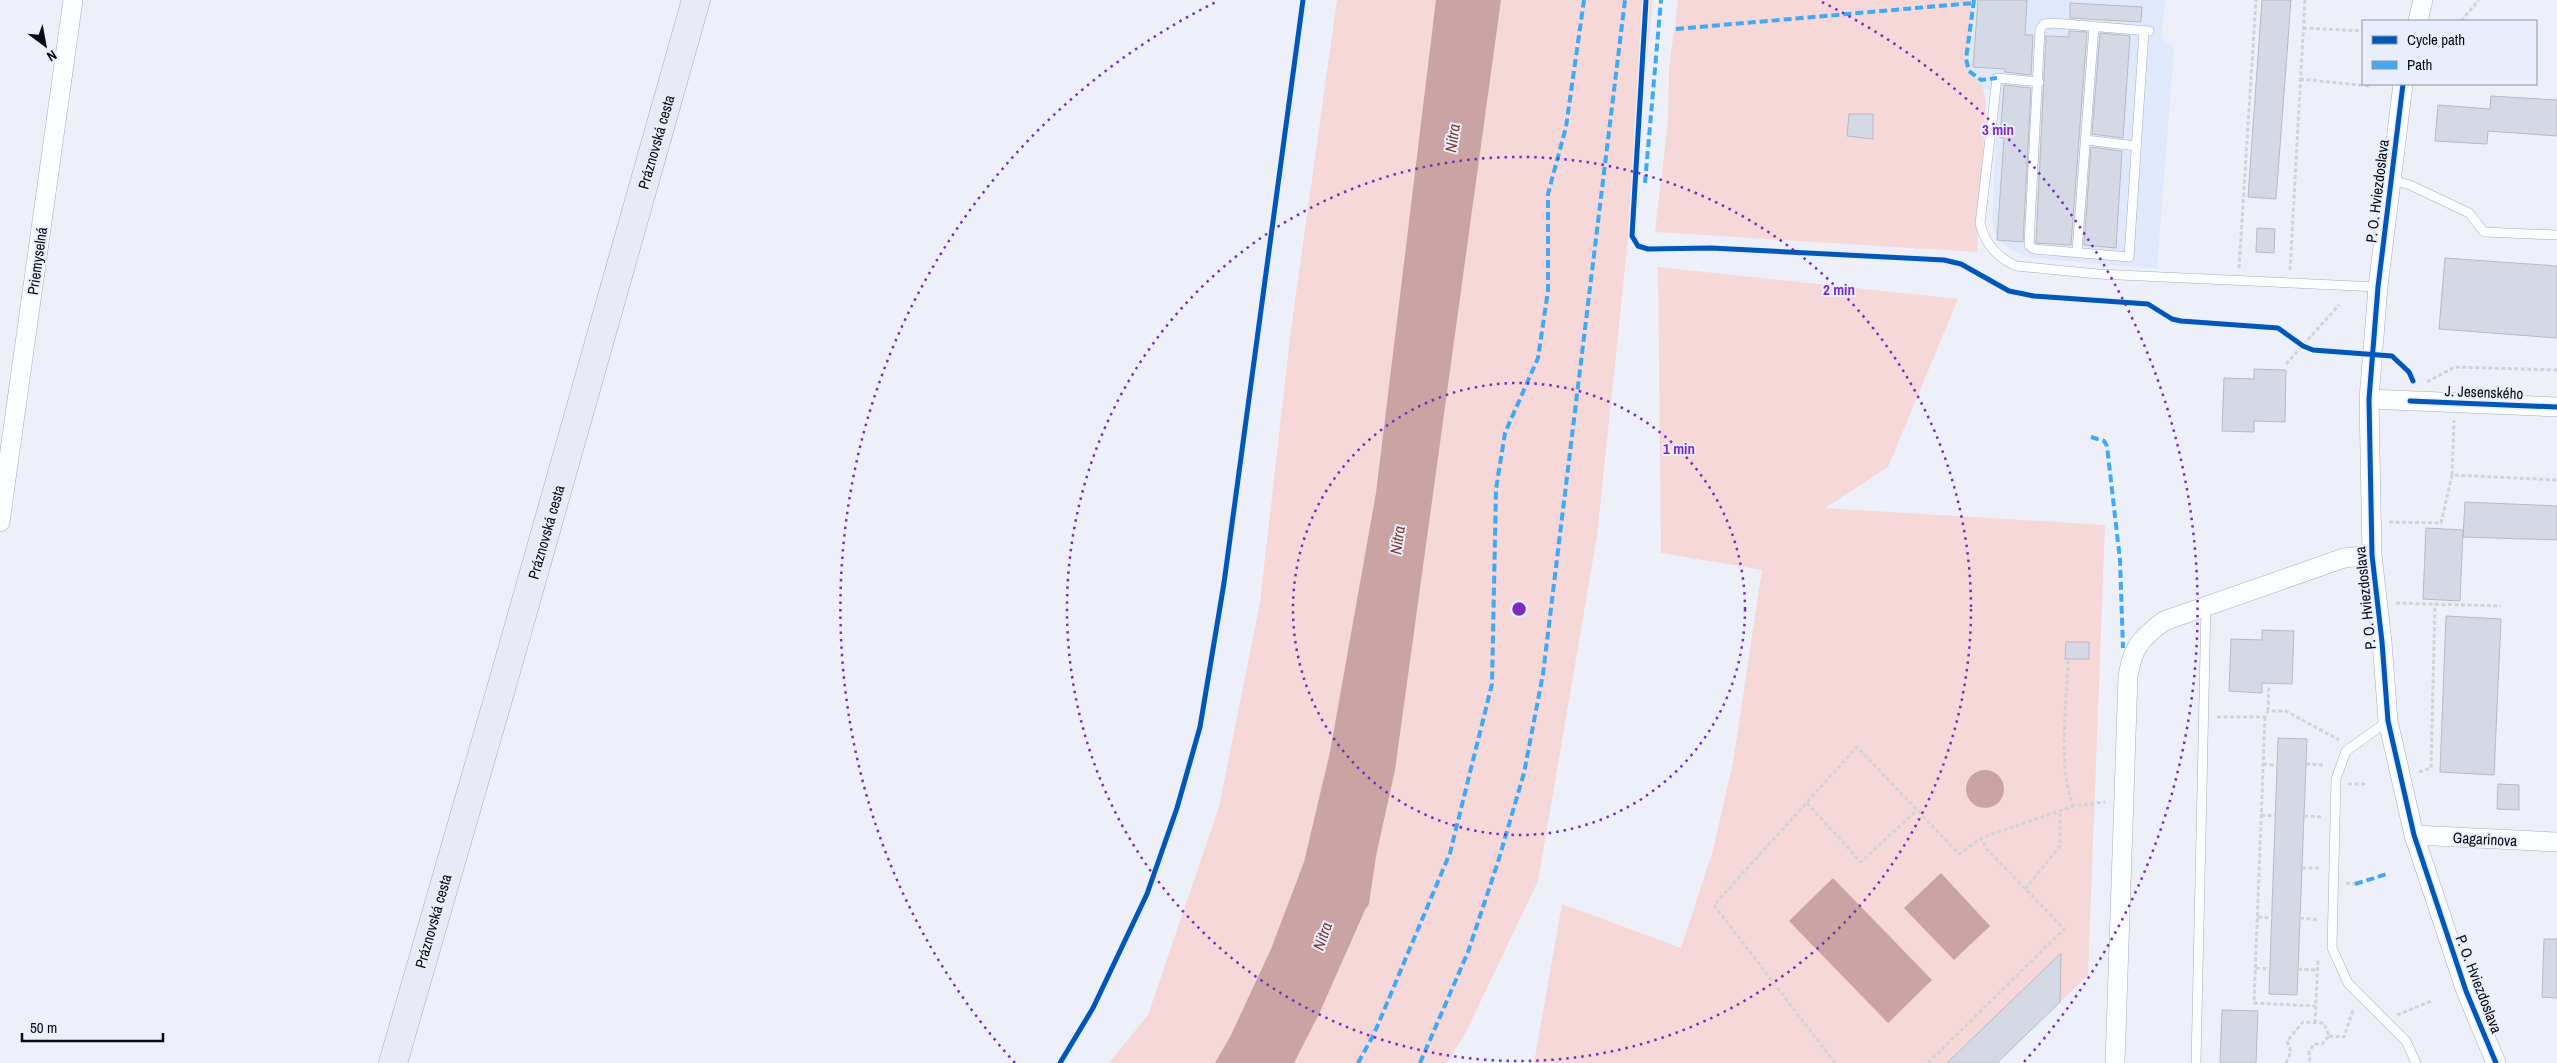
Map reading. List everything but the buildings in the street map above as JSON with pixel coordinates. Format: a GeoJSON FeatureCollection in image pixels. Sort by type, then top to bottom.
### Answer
{"type":"FeatureCollection","features":[{"type":"Feature","properties":{"kind":"main road","name":"Práznovská cesta"},"geometry":{"type":"LineString","coordinates":[[392,1063],[508,665],[696,0]]}},
{"type":"Feature","properties":{"kind":"street","name":"Priemyselná"},"geometry":{"type":"LineString","coordinates":[[0,522],[73,0]]}},
{"type":"Feature","properties":{"kind":"street"},"geometry":{"type":"LineString","coordinates":[[2418,20],[2423,0]]}},
{"type":"Feature","properties":{"kind":"street","name":"P. O. Hviezdoslava"},"geometry":{"type":"LineString","coordinates":[[2403,85],[2378,287],[2369,399],[2372,555],[2388,721],[2414,835],[2466,991],[2496,1063]]}},
{"type":"Feature","properties":{"kind":"street","name":"J. Jesenského"},"geometry":{"type":"LineString","coordinates":[[2369,399],[2557,407]]}},
{"type":"Feature","properties":{"kind":"street","name":"P. O. Hviezdoslava"},"geometry":{"type":"LineString","coordinates":[[2115,1063],[2128,676],[2132,653],[2147,634],[2164,621],[2206,604],[2344,558],[2372,555]]}},
{"type":"Feature","properties":{"kind":"street","name":"Gagarinova"},"geometry":{"type":"LineString","coordinates":[[2414,835],[2557,842]]}},
{"type":"Feature","properties":{"kind":"lane"},"geometry":{"type":"LineString","coordinates":[[2044,24],[2094,26],[2146,31],[2136,146],[2130,257],[2034,250],[2029,244],[2040,30],[2044,24]]}},
{"type":"Feature","properties":{"kind":"lane"},"geometry":{"type":"LineString","coordinates":[[2077,252],[2094,26]]}},
{"type":"Feature","properties":{"kind":"lane"},"geometry":{"type":"LineString","coordinates":[[2038,82],[1997,78],[1980,219],[1985,239],[1995,252],[2016,266],[2098,274],[2378,287]]}},
{"type":"Feature","properties":{"kind":"lane"},"geometry":{"type":"LineString","coordinates":[[2086,140],[2136,146]]}},
{"type":"Feature","properties":{"kind":"lane"},"geometry":{"type":"LineString","coordinates":[[2390,180],[2410,185],[2469,213],[2484,232],[2557,235]]}},
{"type":"Feature","properties":{"kind":"lane"},"geometry":{"type":"LineString","coordinates":[[2196,1063],[2206,604]]}},
{"type":"Feature","properties":{"kind":"lane"},"geometry":{"type":"LineString","coordinates":[[2388,721],[2346,751],[2336,779],[2332,948],[2348,983],[2406,1040],[2416,1063]]}},
{"type":"Feature","properties":{"kind":"path"},"geometry":{"type":"LineString","coordinates":[[2238,281],[2256,0]]}},
{"type":"Feature","properties":{"kind":"path"},"geometry":{"type":"LineString","coordinates":[[2290,283],[2302,28],[2305,0]]}},
{"type":"Feature","properties":{"kind":"path"},"geometry":{"type":"LineString","coordinates":[[2462,20],[2479,0]]}},
{"type":"Feature","properties":{"kind":"path"},"geometry":{"type":"LineString","coordinates":[[2302,28],[2362,31]]}},
{"type":"Feature","properties":{"kind":"path"},"geometry":{"type":"LineString","coordinates":[[2300,79],[2369,86]]}},
{"type":"Feature","properties":{"kind":"path"},"geometry":{"type":"LineString","coordinates":[[2286,364],[2306,347],[2339,305]]}},
{"type":"Feature","properties":{"kind":"path"},"geometry":{"type":"LineString","coordinates":[[2298,342],[2306,347]]}},
{"type":"Feature","properties":{"kind":"path"},"geometry":{"type":"LineString","coordinates":[[2421,381],[2429,382],[2455,367],[2557,370]]}},
{"type":"Feature","properties":{"kind":"path"},"geometry":{"type":"LineString","coordinates":[[2388,522],[2441,523],[2452,475],[2454,418]]}},
{"type":"Feature","properties":{"kind":"path"},"geometry":{"type":"LineString","coordinates":[[2452,475],[2557,480]]}},
{"type":"Feature","properties":{"kind":"path"},"geometry":{"type":"LineString","coordinates":[[2395,603],[2501,606]]}},
{"type":"Feature","properties":{"kind":"path"},"geometry":{"type":"LineString","coordinates":[[2419,772],[2431,768],[2435,604]]}},
{"type":"Feature","properties":{"kind":"path"},"geometry":{"type":"LineString","coordinates":[[2068,661],[2065,763],[2067,793],[2074,806]]}},
{"type":"Feature","properties":{"kind":"path"},"geometry":{"type":"LineString","coordinates":[[2269,685],[2268,711],[2265,717],[2254,1003],[2315,1006]]}},
{"type":"Feature","properties":{"kind":"path"},"geometry":{"type":"LineString","coordinates":[[2268,711],[2286,711],[2338,740]]}},
{"type":"Feature","properties":{"kind":"path"},"geometry":{"type":"LineString","coordinates":[[2204,716],[2265,717]]}},
{"type":"Feature","properties":{"kind":"path"},"geometry":{"type":"LineString","coordinates":[[1835,1063],[1714,904],[1857,747],[1959,854],[1981,838],[2074,806],[2105,802]]}},
{"type":"Feature","properties":{"kind":"path"},"geometry":{"type":"LineString","coordinates":[[2263,764],[2278,766]]}},
{"type":"Feature","properties":{"kind":"path"},"geometry":{"type":"LineString","coordinates":[[2306,764],[2324,765]]}},
{"type":"Feature","properties":{"kind":"path"},"geometry":{"type":"LineString","coordinates":[[1807,803],[1861,862],[1917,810]]}},
{"type":"Feature","properties":{"kind":"path"},"geometry":{"type":"LineString","coordinates":[[2025,889],[2060,846],[2060,812]]}},
{"type":"Feature","properties":{"kind":"path"},"geometry":{"type":"LineString","coordinates":[[2261,815],[2276,816]]}},
{"type":"Feature","properties":{"kind":"path"},"geometry":{"type":"LineString","coordinates":[[2304,816],[2322,817]]}},
{"type":"Feature","properties":{"kind":"path"},"geometry":{"type":"LineString","coordinates":[[1928,1063],[2064,929],[1986,848],[1981,838]]}},
{"type":"Feature","properties":{"kind":"path"},"geometry":{"type":"LineString","coordinates":[[2302,868],[2321,868]]}},
{"type":"Feature","properties":{"kind":"path"},"geometry":{"type":"LineString","coordinates":[[2258,917],[2272,918]]}},
{"type":"Feature","properties":{"kind":"path"},"geometry":{"type":"LineString","coordinates":[[2300,918],[2319,920]]}},
{"type":"Feature","properties":{"kind":"path"},"geometry":{"type":"LineString","coordinates":[[2315,1023],[2318,958]]}},
{"type":"Feature","properties":{"kind":"path"},"geometry":{"type":"LineString","coordinates":[[2256,968],[2270,969]]}},
{"type":"Feature","properties":{"kind":"path"},"geometry":{"type":"LineString","coordinates":[[2298,969],[2317,970]]}},
{"type":"Feature","properties":{"kind":"path"},"geometry":{"type":"LineString","coordinates":[[2388,1022],[2402,1012],[2432,1001]]}},
{"type":"Feature","properties":{"kind":"path"},"geometry":{"type":"LineString","coordinates":[[2329,1036],[2344,1037],[2353,1010]]}},
{"type":"Feature","properties":{"kind":"path"},"geometry":{"type":"LineString","coordinates":[[2286,1063],[2291,1052],[2287,1042],[2303,1022],[2324,1023],[2329,1036]]}},
{"type":"Feature","properties":{"kind":"path"},"geometry":{"type":"LineString","coordinates":[[2310,1063],[2310,1052],[2314,1044],[2322,1044],[2329,1036]]}},
{"type":"Feature","properties":{"kind":"shaded area"},"geometry":{"type":"Polygon","coordinates":[[[1337,0],[1653,0],[1597,536],[1538,881],[1466,1032],[1447,1063],[1109,1063],[1148,1015],[1219,807],[1260,603],[1290,337],[1337,0]]]}},
{"type":"Feature","properties":{"kind":"shaded area"},"geometry":{"type":"Polygon","coordinates":[[[1678,0],[1973,0],[1967,63],[1971,73],[1983,88],[1986,103],[1977,252],[1655,232],[1668,121],[1669,69],[1678,0]]]}},
{"type":"Feature","properties":{"kind":"shaded area"},"geometry":{"type":"Polygon","coordinates":[[[1973,0],[2165,0],[2161,37],[2174,49],[2157,269],[2030,258],[2014,251],[1997,240],[1992,220],[1998,93],[1983,88],[1971,73],[1967,63],[1973,0]]]}},
{"type":"Feature","properties":{"kind":"shaded area"},"geometry":{"type":"Polygon","coordinates":[[[1658,267],[1958,299],[1888,467],[1825,508],[2105,525],[2088,975],[2060,1002],[2061,954],[1947,1063],[1534,1063],[1562,904],[1681,948],[1713,850],[1733,763],[1762,570],[1661,553],[1658,267]]]}},
{"type":"Feature","properties":{"kind":"water","name":"Nitra"},"geometry":{"type":"Polygon","coordinates":[[[1436,0],[1501,0],[1395,770],[1376,856],[1369,904],[1319,1014],[1294,1063],[1215,1063],[1230,1037],[1271,949],[1304,862],[1330,752],[1376,493],[1436,0]]]}},
{"type":"Feature","properties":{"kind":"water"},"geometry":{"type":"Polygon","coordinates":[[[1985,770],[1999,775],[2004,789],[1999,803],[1985,808],[1971,803],[1966,789],[1971,775],[1985,770]]]}},
{"type":"Feature","properties":{"kind":"water"},"geometry":{"type":"Polygon","coordinates":[[[1941,873],[1990,926],[1954,960],[1904,908],[1941,873]]]}},
{"type":"Feature","properties":{"kind":"water"},"geometry":{"type":"Polygon","coordinates":[[[1833,878],[1932,980],[1888,1023],[1789,921],[1833,878]]]}},
{"type":"Feature","properties":{"kind":"marked path"},"geometry":{"type":"LineString","coordinates":[[1358,1063],[1374,1034],[1450,853],[1492,684],[1496,489],[1505,433],[1538,358],[1548,291],[1548,194],[1566,127],[1584,0]]}},
{"type":"Feature","properties":{"kind":"marked path"},"geometry":{"type":"LineString","coordinates":[[1420,1063],[1468,952],[1498,862],[1524,773],[1543,674],[1625,0]]}},
{"type":"Feature","properties":{"kind":"marked path"},"geometry":{"type":"LineString","coordinates":[[1645,183],[1661,0]]}},
{"type":"Feature","properties":{"kind":"marked path"},"geometry":{"type":"LineString","coordinates":[[1974,0],[1966,59],[1969,71],[1981,80],[1997,78]]}},
{"type":"Feature","properties":{"kind":"marked path"},"geometry":{"type":"LineString","coordinates":[[1676,29],[1973,3]]}},
{"type":"Feature","properties":{"kind":"marked path"},"geometry":{"type":"LineString","coordinates":[[2091,437],[2104,441],[2107,446],[2120,560],[2123,648]]}},
{"type":"Feature","properties":{"kind":"marked path"},"geometry":{"type":"LineString","coordinates":[[2355,884],[2387,874]]}},
{"type":"Feature","properties":{"kind":"cycle path"},"geometry":{"type":"LineString","coordinates":[[1060,1063],[1093,1008],[1147,894],[1177,808],[1200,727],[1224,583],[1303,0]]}},
{"type":"Feature","properties":{"kind":"cycle path"},"geometry":{"type":"LineString","coordinates":[[1646,0],[1632,236],[1638,246],[1648,249],[1711,248],[1944,260],[1961,264],[2009,291],[2034,296],[2148,304],[2172,319],[2181,321],[2278,328],[2303,346],[2313,350],[2392,356],[2409,372],[2413,381]]}},
{"type":"Feature","properties":{"kind":"cycle path"},"geometry":{"type":"LineString","coordinates":[[2403,85],[2378,287],[2369,399],[2372,555],[2382,642],[2388,721],[2414,835],[2466,991],[2496,1063]]}},
{"type":"Feature","properties":{"kind":"cycle path"},"geometry":{"type":"LineString","coordinates":[[2410,401],[2557,407]]}}]}
